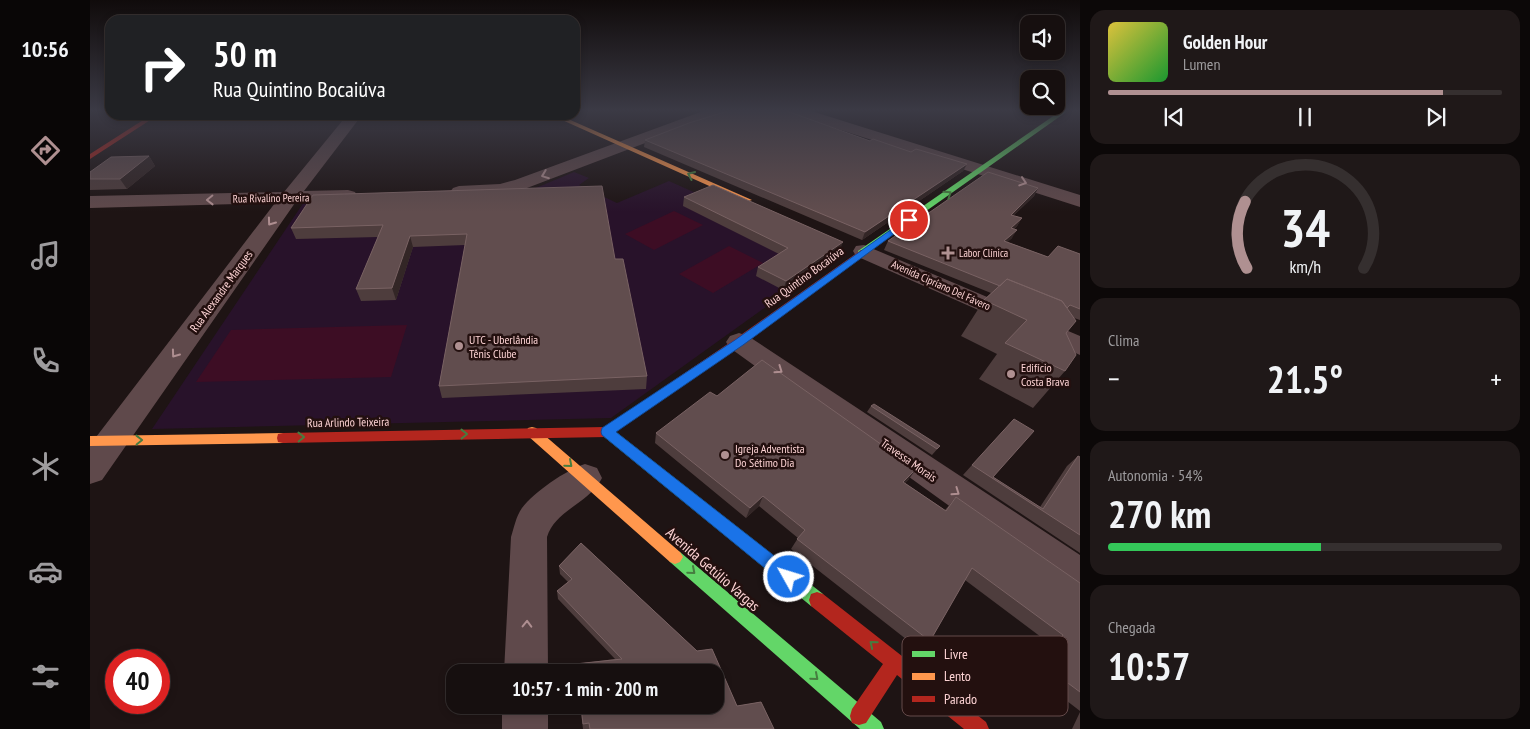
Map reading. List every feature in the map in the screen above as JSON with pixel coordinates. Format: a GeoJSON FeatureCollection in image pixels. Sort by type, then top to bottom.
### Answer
{"type":"FeatureCollection","features":[{"type":"Feature","properties":{"kind":"street"},"geometry":{"type":"LineString","coordinates":[[90,157],[110,144]]}},
{"type":"Feature","properties":{"kind":"street","name":"Rua Alexandre Marques"},"geometry":{"type":"LineString","coordinates":[[90,470],[101,440],[332,144]]}},
{"type":"Feature","properties":{"kind":"street"},"geometry":{"type":"LineString","coordinates":[[901,144],[1080,201]]}},
{"type":"Feature","properties":{"kind":"street","name":"Rua Quintino Bocaiúva"},"geometry":{"type":"LineString","coordinates":[[607,432],[739,342],[859,249],[984,170],[1020,144]]}},
{"type":"Feature","properties":{"kind":"street"},"geometry":{"type":"LineString","coordinates":[[446,192],[511,187],[623,145],[757,204]]}},
{"type":"Feature","properties":{"kind":"street","name":"Rua Rivalino Pereira"},"geometry":{"type":"LineString","coordinates":[[90,202],[368,195]]}},
{"type":"Feature","properties":{"kind":"street","name":"Avenida Cipríano Del Fávero"},"geometry":{"type":"LineString","coordinates":[[859,249],[1080,346]]}},
{"type":"Feature","properties":{"kind":"street","name":"Travessa Morais"},"geometry":{"type":"LineString","coordinates":[[739,342],[1080,577]]}},
{"type":"Feature","properties":{"kind":"street","name":"Avenida Getúlio Vargas"},"geometry":{"type":"LineString","coordinates":[[532,432],[874,729]]}},
{"type":"Feature","properties":{"kind":"street"},"geometry":{"type":"LineString","coordinates":[[607,432],[902,667]]}},
{"type":"Feature","properties":{"kind":"street","name":"Rua Arlindo Teixeira"},"geometry":{"type":"LineString","coordinates":[[101,440],[607,432]]}},
{"type":"Feature","properties":{"kind":"street"},"geometry":{"type":"LineString","coordinates":[[526,664],[529,538],[534,520],[545,508],[585,478]]}},
{"type":"Feature","properties":{"kind":"street"},"geometry":{"type":"LineString","coordinates":[[859,716],[896,662]]}},
{"type":"Feature","properties":{"kind":"street"},"geometry":{"type":"LineString","coordinates":[[525,714],[525,729]]}},
{"type":"Feature","properties":{"kind":"street"},"geometry":{"type":"LineString","coordinates":[[963,716],[979,729]]}},
{"type":"Feature","properties":{"kind":"shaded area","name":"UTC - Uberlândia Tênis Clube"},"geometry":{"type":"Polygon","coordinates":[[[574,172],[589,178],[579,185],[617,203],[669,181],[837,256],[611,418],[152,429],[304,202],[519,195],[574,172]]]}},
{"type":"Feature","properties":{"kind":"shaded area"},"geometry":{"type":"Polygon","coordinates":[[[674,211],[703,225],[654,250],[625,234],[674,211]]]}},
{"type":"Feature","properties":{"kind":"shaded area"},"geometry":{"type":"Polygon","coordinates":[[[729,246],[763,263],[713,293],[679,274],[729,246]]]}},
{"type":"Feature","properties":{"kind":"shaded area"},"geometry":{"type":"Polygon","coordinates":[[[407,325],[391,377],[196,382],[231,330],[407,325]]]}},
{"type":"Feature","properties":{"kind":"building"},"geometry":{"type":"Polygon","coordinates":[[[655,144],[888,144],[911,152],[916,149],[967,164],[865,232],[655,144]]]}},
{"type":"Feature","properties":{"kind":"building"},"geometry":{"type":"Polygon","coordinates":[[[149,156],[120,179],[90,179],[90,172],[111,157],[149,156]]]}},
{"type":"Feature","properties":{"kind":"building"},"geometry":{"type":"Polygon","coordinates":[[[988,172],[1038,188],[1011,215],[1022,218],[1011,228],[1017,230],[1004,241],[1048,257],[1058,246],[1080,254],[1080,309],[1070,305],[1067,308],[1062,301],[1007,279],[1000,286],[888,241],[988,172]]]}},
{"type":"Feature","properties":{"kind":"building"},"geometry":{"type":"Polygon","coordinates":[[[713,185],[843,242],[786,281],[758,267],[788,248],[684,197],[713,185]]]}},
{"type":"Feature","properties":{"kind":"building"},"geometry":{"type":"Polygon","coordinates":[[[602,186],[615,259],[623,259],[647,376],[439,386],[467,234],[410,236],[392,288],[356,289],[383,225],[291,228],[313,195],[602,186]]]}},
{"type":"Feature","properties":{"kind":"building"},"geometry":{"type":"Polygon","coordinates":[[[1007,279],[1062,301],[1076,321],[1066,333],[1076,355],[1065,371],[1005,343],[1027,320],[984,300],[1007,279]]]}},
{"type":"Feature","properties":{"kind":"building"},"geometry":{"type":"Polygon","coordinates":[[[762,360],[916,469],[903,482],[946,511],[956,497],[1080,583],[1080,692],[1068,683],[1068,636],[1062,636],[972,568],[933,636],[923,636],[797,539],[805,530],[763,496],[750,508],[656,433],[710,392],[717,396],[762,360]]]}},
{"type":"Feature","properties":{"kind":"building"},"geometry":{"type":"Polygon","coordinates":[[[874,404],[940,446],[937,449],[871,406],[874,404]]]}},
{"type":"Feature","properties":{"kind":"building"},"geometry":{"type":"Polygon","coordinates":[[[1014,419],[1034,431],[993,477],[1043,509],[1078,456],[1080,457],[1080,535],[972,465],[1014,419]]]}},
{"type":"Feature","properties":{"kind":"building"},"geometry":{"type":"Polygon","coordinates":[[[581,543],[697,651],[712,649],[719,664],[575,664],[622,659],[557,591],[572,579],[559,566],[581,543]]]}},
{"type":"Feature","properties":{"kind":"building"},"geometry":{"type":"Polygon","coordinates":[[[724,676],[737,706],[761,702],[774,729],[590,729],[589,723],[583,724],[582,714],[724,714],[724,676]]]}},
{"type":"Feature","properties":{"kind":"traffic: fast"},"geometry":{"type":"LineString","coordinates":[[861,253],[1017,144]]}},
{"type":"Feature","properties":{"kind":"traffic: fast"},"geometry":{"type":"LineString","coordinates":[[607,432],[817,600]]}},
{"type":"Feature","properties":{"kind":"traffic: fast"},"geometry":{"type":"LineString","coordinates":[[675,557],[874,729]]}},
{"type":"Feature","properties":{"kind":"traffic: slow"},"geometry":{"type":"LineString","coordinates":[[620,144],[748,200]]}},
{"type":"Feature","properties":{"kind":"traffic: slow"},"geometry":{"type":"LineString","coordinates":[[532,432],[675,557]]}},
{"type":"Feature","properties":{"kind":"traffic: slow"},"geometry":{"type":"LineString","coordinates":[[90,441],[283,438]]}},
{"type":"Feature","properties":{"kind":"traffic: jam"},"geometry":{"type":"LineString","coordinates":[[90,157],[110,144]]}},
{"type":"Feature","properties":{"kind":"traffic: jam"},"geometry":{"type":"LineString","coordinates":[[607,432],[739,342],[861,253]]}},
{"type":"Feature","properties":{"kind":"traffic: jam"},"geometry":{"type":"LineString","coordinates":[[283,438],[607,432]]}},
{"type":"Feature","properties":{"kind":"traffic: jam"},"geometry":{"type":"LineString","coordinates":[[817,600],[902,668]]}},
{"type":"Feature","properties":{"kind":"traffic: jam"},"geometry":{"type":"LineString","coordinates":[[859,716],[895,662]]}},
{"type":"Feature","properties":{"kind":"traffic: jam"},"geometry":{"type":"LineString","coordinates":[[963,716],[979,729]]}},
{"type":"Feature","properties":{"kind":"place","name":"Labor Clínica"},"geometry":{"type":"Point","coordinates":[948,253]}},
{"type":"Feature","properties":{"kind":"place","name":"UTC - Uberlândia Tênis Clube"},"geometry":{"type":"Point","coordinates":[459,346]}},
{"type":"Feature","properties":{"kind":"place","name":"Edifício Costa Brava"},"geometry":{"type":"Point","coordinates":[1011,374]}},
{"type":"Feature","properties":{"kind":"place","name":"Igreja Adventista Do Sétimo Dia"},"geometry":{"type":"Point","coordinates":[725,455]}},
{"type":"Feature","properties":{"kind":"route"},"geometry":{"type":"LineString","coordinates":[[789,577],[607,432],[739,342],[909,220]]}}]}
